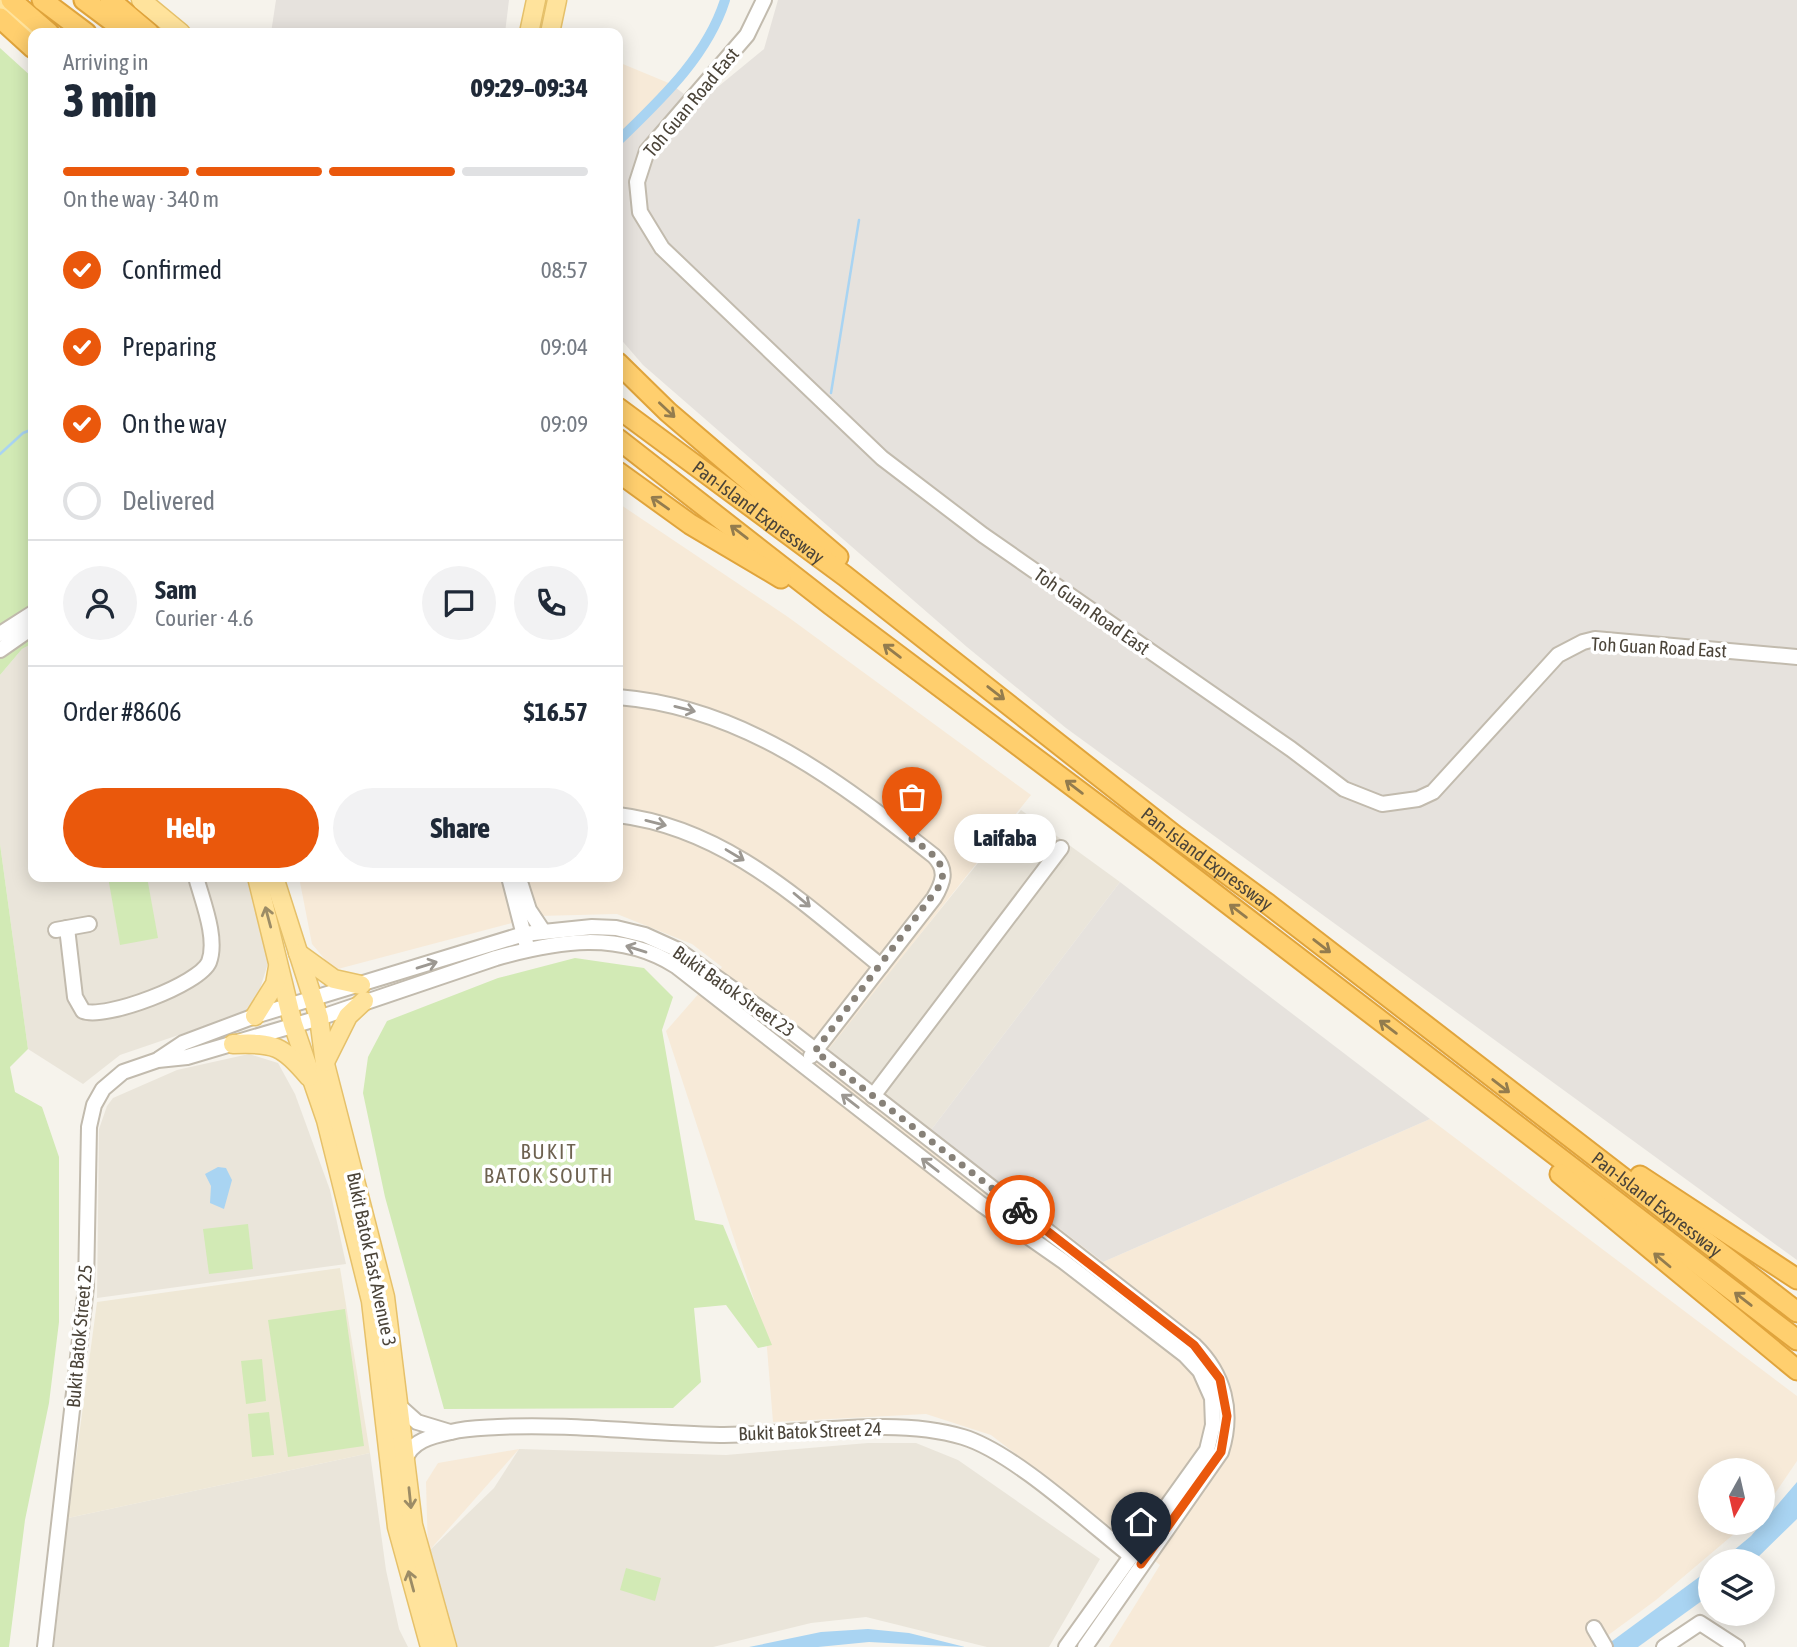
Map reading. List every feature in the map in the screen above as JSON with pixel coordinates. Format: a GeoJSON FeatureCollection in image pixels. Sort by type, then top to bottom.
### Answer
{"type":"FeatureCollection","features":[{"type":"Feature","properties":{"kind":"highway"},"geometry":{"type":"LineString","coordinates":[[11,0],[43,28]]}},
{"type":"Feature","properties":{"kind":"highway"},"geometry":{"type":"LineString","coordinates":[[42,0],[79,28]]}},
{"type":"Feature","properties":{"kind":"highway"},"geometry":{"type":"LineString","coordinates":[[84,0],[121,28]]}},
{"type":"Feature","properties":{"kind":"highway"},"geometry":{"type":"LineString","coordinates":[[110,0],[143,28]]}},
{"type":"Feature","properties":{"kind":"highway"},"geometry":{"type":"LineString","coordinates":[[0,18],[28,43]]}},
{"type":"Feature","properties":{"kind":"highway"},"geometry":{"type":"LineString","coordinates":[[623,368],[696,436],[927,633],[942,651]]}},
{"type":"Feature","properties":{"kind":"highway","name":"Pan-Island Expressway"},"geometry":{"type":"LineString","coordinates":[[623,412],[942,651],[1174,835],[1585,1146],[1668,1215],[1797,1312]]}},
{"type":"Feature","properties":{"kind":"highway","name":"Pan-Island Expressway"},"geometry":{"type":"LineString","coordinates":[[623,443],[831,605],[1443,1068],[1797,1340]]}},
{"type":"Feature","properties":{"kind":"highway"},"geometry":{"type":"LineString","coordinates":[[623,476],[690,524],[831,605]]}},
{"type":"Feature","properties":{"kind":"highway"},"geometry":{"type":"LineString","coordinates":[[1443,1068],[1533,1151],[1714,1304],[1797,1370]]}},
{"type":"Feature","properties":{"kind":"highway"},"geometry":{"type":"LineString","coordinates":[[1585,1146],[1609,1154],[1677,1202],[1797,1279]]}},
{"type":"Feature","properties":{"kind":"main road"},"geometry":{"type":"LineString","coordinates":[[141,0],[175,28]]}},
{"type":"Feature","properties":{"kind":"main road"},"geometry":{"type":"LineString","coordinates":[[531,28],[536,0]]}},
{"type":"Feature","properties":{"kind":"main road"},"geometry":{"type":"LineString","coordinates":[[552,28],[557,0]]}},
{"type":"Feature","properties":{"kind":"main road"},"geometry":{"type":"LineString","coordinates":[[0,7],[28,30]]}},
{"type":"Feature","properties":{"kind":"main road","name":"Bukit Batok East Avenue 3"},"geometry":{"type":"LineString","coordinates":[[258,882],[291,1015],[316,1085],[371,1300],[381,1367],[397,1527],[430,1647]]}},
{"type":"Feature","properties":{"kind":"main road","name":"Bukit Batok East Avenue 3"},"geometry":{"type":"LineString","coordinates":[[276,882],[319,1018],[325,1064],[385,1297],[417,1548],[447,1647]]}},
{"type":"Feature","properties":{"kind":"main road"},"geometry":{"type":"LineString","coordinates":[[298,953],[334,979],[363,993],[348,1016],[325,1064]]}},
{"type":"Feature","properties":{"kind":"main road"},"geometry":{"type":"LineString","coordinates":[[255,1016],[275,984],[279,958]]}},
{"type":"Feature","properties":{"kind":"main road"},"geometry":{"type":"LineString","coordinates":[[233,1044],[266,1042],[287,1051],[316,1085]]}},
{"type":"Feature","properties":{"kind":"street","name":"Toh Guan Road East"},"geometry":{"type":"LineString","coordinates":[[764,0],[752,27],[654,142],[640,166],[640,212],[662,248],[882,458],[983,535],[1291,749],[1344,789],[1382,804],[1418,799],[1433,792],[1558,655],[1583,642],[1595,639],[1797,657]]}},
{"type":"Feature","properties":{"kind":"street"},"geometry":{"type":"LineString","coordinates":[[0,634],[28,616]]}},
{"type":"Feature","properties":{"kind":"street"},"geometry":{"type":"LineString","coordinates":[[0,650],[28,630]]}},
{"type":"Feature","properties":{"kind":"street"},"geometry":{"type":"LineString","coordinates":[[623,698],[691,710],[735,724],[774,742],[836,782],[934,856],[943,869],[939,888],[804,1065]]}},
{"type":"Feature","properties":{"kind":"street"},"geometry":{"type":"LineString","coordinates":[[623,816],[672,827],[730,852],[788,888],[881,966]]}},
{"type":"Feature","properties":{"kind":"street"},"geometry":{"type":"LineString","coordinates":[[873,1096],[1060,848]]}},
{"type":"Feature","properties":{"kind":"street"},"geometry":{"type":"LineString","coordinates":[[89,924],[62,929],[75,997],[83,1011],[105,1012],[155,996],[197,976],[209,963],[211,938],[198,882]]}},
{"type":"Feature","properties":{"kind":"street"},"geometry":{"type":"LineString","coordinates":[[510,882],[528,949]]}},
{"type":"Feature","properties":{"kind":"street"},"geometry":{"type":"LineString","coordinates":[[521,882],[529,910],[543,931]]}},
{"type":"Feature","properties":{"kind":"street","name":"Bukit Batok Street 23"},"geometry":{"type":"LineString","coordinates":[[291,1015],[319,1018],[363,993],[524,934],[616,928],[657,940],[678,950],[815,1051],[1194,1345],[1220,1379],[1227,1416],[1221,1452],[1085,1647]]}},
{"type":"Feature","properties":{"kind":"street","name":"Bukit Batok Street 23"},"geometry":{"type":"LineString","coordinates":[[291,1015],[314,1000],[363,993],[528,949],[591,941],[629,946],[659,957],[676,966],[981,1204],[1063,1261],[1176,1348],[1200,1371],[1209,1388],[1213,1407],[1209,1444],[1202,1459],[1066,1647]]}},
{"type":"Feature","properties":{"kind":"street","name":"Bukit Batok Street 25"},"geometry":{"type":"LineString","coordinates":[[158,1060],[183,1043],[255,1016],[291,1015]]}},
{"type":"Feature","properties":{"kind":"street","name":"Bukit Batok Street 25"},"geometry":{"type":"LineString","coordinates":[[44,1647],[86,1287],[89,1127],[94,1105],[113,1079],[122,1072],[158,1060],[187,1057],[233,1044],[291,1015]]}},
{"type":"Feature","properties":{"kind":"street","name":"Bukit Batok Street 24"},"geometry":{"type":"LineString","coordinates":[[399,1406],[416,1422],[450,1432]]}},
{"type":"Feature","properties":{"kind":"street","name":"Bukit Batok Street 24"},"geometry":{"type":"LineString","coordinates":[[405,1461],[413,1445],[450,1432],[531,1426],[721,1435],[891,1428],[942,1432],[988,1449],[1038,1482],[1131,1556]]}},
{"type":"Feature","properties":{"kind":"street"},"geometry":{"type":"LineString","coordinates":[[1664,1647],[1700,1623],[1737,1647]]}},
{"type":"Feature","properties":{"kind":"street"},"geometry":{"type":"LineString","coordinates":[[1594,1628],[1605,1646]]}},
{"type":"Feature","properties":{"kind":"shaded area"},"geometry":{"type":"Polygon","coordinates":[[[276,0],[509,0],[506,28],[272,28],[276,0]]]}},
{"type":"Feature","properties":{"kind":"shaded area"},"geometry":{"type":"Polygon","coordinates":[[[778,0],[1797,0],[1797,1260],[1066,728],[967,647],[643,365],[623,342],[623,131],[671,84],[697,104],[764,49],[778,0]]]}},
{"type":"Feature","properties":{"kind":"shaded area"},"geometry":{"type":"Polygon","coordinates":[[[623,64],[671,84],[623,131],[623,64]]]}},
{"type":"Feature","properties":{"kind":"shaded area"},"geometry":{"type":"Polygon","coordinates":[[[623,506],[788,617],[1031,795],[828,1050],[1103,1262],[1430,1119],[1797,1396],[1797,1461],[1775,1493],[1775,1458],[1698,1458],[1698,1535],[1733,1535],[1716,1549],[1698,1549],[1698,1564],[1656,1600],[1592,1647],[1109,1647],[1160,1565],[991,1435],[926,1414],[773,1422],[766,1336],[666,1031],[722,967],[692,944],[617,914],[538,916],[334,970],[312,944],[300,882],[623,882],[623,506]]]}},
{"type":"Feature","properties":{"kind":"shaded area"},"geometry":{"type":"Polygon","coordinates":[[[28,646],[28,882],[253,882],[269,960],[260,989],[246,1012],[120,1055],[83,1084],[28,1049],[0,844],[0,675],[28,646]]]}},
{"type":"Feature","properties":{"kind":"shaded area"},"geometry":{"type":"Polygon","coordinates":[[[1021,810],[1120,882],[931,1130],[827,1049],[1021,810]]]}},
{"type":"Feature","properties":{"kind":"shaded area"},"geometry":{"type":"Polygon","coordinates":[[[1120,882],[1430,1119],[1103,1262],[931,1130],[1120,882]]]}},
{"type":"Feature","properties":{"kind":"shaded area"},"geometry":{"type":"Polygon","coordinates":[[[249,1054],[278,1063],[295,1094],[330,1190],[346,1264],[97,1298],[99,1129],[107,1106],[113,1098],[177,1070],[249,1054]]]}},
{"type":"Feature","properties":{"kind":"shaded area"},"geometry":{"type":"Polygon","coordinates":[[[340,1268],[370,1453],[68,1518],[97,1302],[340,1268]]]}},
{"type":"Feature","properties":{"kind":"shaded area"},"geometry":{"type":"Polygon","coordinates":[[[868,1443],[916,1443],[958,1460],[1100,1559],[1049,1647],[987,1647],[866,1617],[811,1623],[713,1647],[457,1647],[428,1552],[494,1488],[519,1449],[726,1455],[868,1443]]]}},
{"type":"Feature","properties":{"kind":"shaded area"},"geometry":{"type":"Polygon","coordinates":[[[519,1449],[428,1552],[426,1482],[438,1463],[519,1449]]]}},
{"type":"Feature","properties":{"kind":"shaded area"},"geometry":{"type":"Polygon","coordinates":[[[370,1453],[386,1570],[399,1629],[408,1647],[54,1647],[68,1518],[370,1453]]]}},
{"type":"Feature","properties":{"kind":"green space"},"geometry":{"type":"Polygon","coordinates":[[[0,48],[28,73],[28,646],[0,675],[0,48]]]}},
{"type":"Feature","properties":{"kind":"green space"},"geometry":{"type":"Polygon","coordinates":[[[0,844],[28,1049],[10,1067],[15,1092],[42,1107],[59,1157],[59,1322],[49,1403],[25,1520],[9,1647],[0,1647],[0,844]]]}},
{"type":"Feature","properties":{"kind":"green space"},"geometry":{"type":"Polygon","coordinates":[[[109,882],[148,882],[158,938],[120,945],[109,882]]]}},
{"type":"Feature","properties":{"kind":"green space"},"geometry":{"type":"Polygon","coordinates":[[[575,958],[644,968],[673,997],[662,1030],[695,1220],[723,1225],[772,1345],[758,1348],[726,1305],[694,1308],[701,1382],[673,1408],[444,1409],[385,1197],[363,1093],[368,1057],[387,1021],[498,978],[575,958]]]}},
{"type":"Feature","properties":{"kind":"green space"},"geometry":{"type":"Polygon","coordinates":[[[248,1224],[253,1269],[209,1274],[203,1229],[248,1224]]]}},
{"type":"Feature","properties":{"kind":"green space"},"geometry":{"type":"Polygon","coordinates":[[[345,1309],[364,1446],[288,1457],[268,1320],[345,1309]]]}},
{"type":"Feature","properties":{"kind":"green space"},"geometry":{"type":"Polygon","coordinates":[[[262,1359],[266,1401],[246,1404],[241,1361],[262,1359]]]}},
{"type":"Feature","properties":{"kind":"green space"},"geometry":{"type":"Polygon","coordinates":[[[269,1412],[274,1455],[252,1457],[248,1414],[269,1412]]]}},
{"type":"Feature","properties":{"kind":"green space"},"geometry":{"type":"Polygon","coordinates":[[[626,1568],[661,1578],[655,1601],[620,1590],[626,1568]]]}},
{"type":"Feature","properties":{"kind":"water"},"geometry":{"type":"Polygon","coordinates":[[[218,1167],[226,1168],[232,1180],[224,1209],[210,1203],[211,1186],[205,1174],[218,1167]]]}},
{"type":"Feature","properties":{"kind":"water"},"geometry":{"type":"Polygon","coordinates":[[[1797,1482],[1797,1519],[1766,1549],[1735,1549],[1752,1535],[1775,1535],[1775,1508],[1797,1482]]]}},
{"type":"Feature","properties":{"kind":"water"},"geometry":{"type":"Polygon","coordinates":[[[1698,1578],[1698,1604],[1638,1647],[1604,1647],[1698,1578]]]}},
{"type":"Feature","properties":{"kind":"water"},"geometry":{"type":"Polygon","coordinates":[[[868,1629],[909,1633],[965,1647],[869,1642],[818,1647],[749,1647],[821,1632],[868,1629]]]}},
{"type":"Feature","properties":{"kind":"waterway"},"geometry":{"type":"LineString","coordinates":[[623,136],[666,93],[694,59],[717,21],[725,0]]}},
{"type":"Feature","properties":{"kind":"waterway"},"geometry":{"type":"LineString","coordinates":[[831,393],[859,220]]}},
{"type":"Feature","properties":{"kind":"waterway"},"geometry":{"type":"LineString","coordinates":[[0,454],[28,431]]}},
{"type":"Feature","properties":{"kind":"way so far"},"geometry":{"type":"LineString","coordinates":[[912,839],[939,861],[943,869],[941,884],[934,898],[815,1051],[1020,1210]]}},
{"type":"Feature","properties":{"kind":"place","name":"Laifaba"},"geometry":{"type":"Point","coordinates":[912,839]}},
{"type":"Feature","properties":{"kind":"district","name":"BUKIT BATOK SOUTH"},"geometry":{"type":"Point","coordinates":[549,1164]}},
{"type":"Feature","properties":{"kind":"route"},"geometry":{"type":"LineString","coordinates":[[1020,1210],[1194,1345],[1206,1357],[1220,1379],[1227,1406],[1227,1426],[1221,1452],[1141,1564]]}}]}
